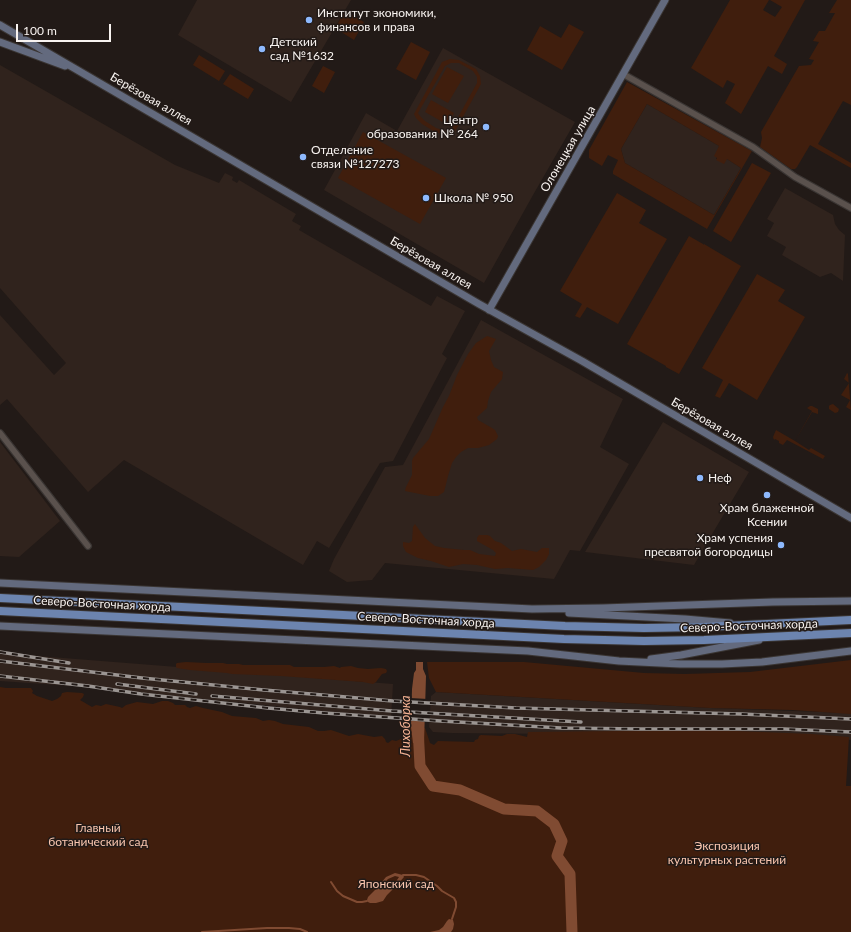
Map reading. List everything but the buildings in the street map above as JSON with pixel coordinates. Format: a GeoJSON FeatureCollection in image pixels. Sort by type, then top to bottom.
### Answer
{"type":"FeatureCollection","features":[{"type":"Feature","properties":{"kind":"main road","name":"Олонецкая улица"},"geometry":{"type":"LineString","coordinates":[[489,310],[665,0]]}},
{"type":"Feature","properties":{"kind":"main road","name":"Берёзовая аллея"},"geometry":{"type":"LineString","coordinates":[[0,25],[489,310],[582,361],[850,515]]}},
{"type":"Feature","properties":{"kind":"main road"},"geometry":{"type":"LineString","coordinates":[[0,42],[82,72]]}},
{"type":"Feature","properties":{"kind":"main road"},"geometry":{"type":"LineString","coordinates":[[0,583],[532,609],[599,615],[685,619],[758,625]]}},
{"type":"Feature","properties":{"kind":"main road","name":"Северо-Восточная хорда"},"geometry":{"type":"LineString","coordinates":[[0,598],[644,628],[758,625],[851,620]]}},
{"type":"Feature","properties":{"kind":"main road"},"geometry":{"type":"LineString","coordinates":[[532,609],[851,601]]}},
{"type":"Feature","properties":{"kind":"main road","name":"Северо-Восточная хорда"},"geometry":{"type":"LineString","coordinates":[[0,611],[564,639],[637,641],[704,640],[851,633]]}},
{"type":"Feature","properties":{"kind":"main road"},"geometry":{"type":"LineString","coordinates":[[0,626],[528,651],[619,661],[680,664],[762,662],[851,651]]}},
{"type":"Feature","properties":{"kind":"main road"},"geometry":{"type":"LineString","coordinates":[[619,661],[664,658],[775,637]]}},
{"type":"Feature","properties":{"kind":"street"},"geometry":{"type":"LineString","coordinates":[[623,74],[753,147],[795,177],[851,208]]}},
{"type":"Feature","properties":{"kind":"street"},"geometry":{"type":"LineString","coordinates":[[0,433],[88,546]]}},
{"type":"Feature","properties":{"kind":"shaded area","name":"Детский сад №1632"},"geometry":{"type":"Polygon","coordinates":[[[197,0],[351,0],[291,102],[178,35],[197,0]]]}},
{"type":"Feature","properties":{"kind":"shaded area"},"geometry":{"type":"Polygon","coordinates":[[[443,48],[575,122],[484,283],[324,190],[366,113],[397,131],[443,48]]]}},
{"type":"Feature","properties":{"kind":"shaded area"},"geometry":{"type":"Polygon","coordinates":[[[0,65],[175,165],[219,183],[225,173],[233,177],[232,180],[237,183],[239,180],[296,214],[292,221],[301,226],[299,230],[431,306],[437,296],[465,311],[442,354],[447,358],[393,461],[380,463],[329,548],[317,541],[303,565],[124,460],[88,492],[7,399],[0,405],[0,315],[54,375],[66,363],[0,288],[0,65]]]}},
{"type":"Feature","properties":{"kind":"shaded area"},"geometry":{"type":"Polygon","coordinates":[[[647,104],[719,146],[716,159],[727,159],[741,168],[714,215],[625,163],[621,149],[647,104]]]}},
{"type":"Feature","properties":{"kind":"shaded area"},"geometry":{"type":"Polygon","coordinates":[[[785,188],[833,215],[835,224],[845,235],[843,281],[831,273],[820,277],[782,255],[786,247],[767,236],[774,223],[767,219],[785,188]]]}},
{"type":"Feature","properties":{"kind":"shaded area"},"geometry":{"type":"Polygon","coordinates":[[[481,320],[623,399],[600,447],[629,464],[580,551],[570,550],[554,579],[385,563],[372,580],[347,582],[329,571],[334,559],[385,467],[403,465],[481,320]]]}},
{"type":"Feature","properties":{"kind":"shaded area"},"geometry":{"type":"Polygon","coordinates":[[[663,422],[749,472],[694,565],[585,552],[663,422]]]}},
{"type":"Feature","properties":{"kind":"shaded area"},"geometry":{"type":"Polygon","coordinates":[[[0,442],[60,521],[19,557],[0,556],[0,442]]]}},
{"type":"Feature","properties":{"kind":"shaded area"},"geometry":{"type":"Polygon","coordinates":[[[0,653],[393,684],[391,718],[87,687],[0,681],[0,653]]]}},
{"type":"Feature","properties":{"kind":"shaded area"},"geometry":{"type":"Polygon","coordinates":[[[416,662],[423,662],[423,669],[426,676],[424,743],[413,743],[411,727],[412,689],[416,662]]]}},
{"type":"Feature","properties":{"kind":"shaded area"},"geometry":{"type":"Polygon","coordinates":[[[436,692],[710,708],[851,713],[851,740],[785,736],[433,732],[429,727],[431,696],[436,692]]]}},
{"type":"Feature","properties":{"kind":"shaded area"},"geometry":{"type":"Polygon","coordinates":[[[395,873],[403,875],[404,877],[383,901],[376,903],[368,902],[368,897],[386,877],[395,873]],[[395,876],[388,879],[382,886],[390,887],[399,877],[395,876]]]}},
{"type":"Feature","properties":{"kind":"shaded area"},"geometry":{"type":"Polygon","coordinates":[[[449,919],[453,920],[454,924],[451,932],[430,932],[439,930],[449,919]]]}},
{"type":"Feature","properties":{"kind":"green space"},"geometry":{"type":"Polygon","coordinates":[[[730,0],[769,0],[763,10],[775,17],[782,7],[770,0],[805,0],[774,56],[787,64],[782,74],[768,66],[741,114],[725,103],[735,84],[727,80],[723,88],[691,68],[730,0]]]}},
{"type":"Feature","properties":{"kind":"green space"},"geometry":{"type":"Polygon","coordinates":[[[837,0],[851,0],[851,105],[843,101],[818,144],[851,163],[851,168],[810,145],[797,167],[795,169],[791,169],[760,147],[762,138],[761,132],[799,66],[811,65],[814,60],[809,59],[819,42],[813,41],[819,31],[825,31],[835,13],[829,13],[837,0]]]}},
{"type":"Feature","properties":{"kind":"green space"},"geometry":{"type":"Polygon","coordinates":[[[345,11],[364,22],[354,40],[335,28],[345,11]]]}},
{"type":"Feature","properties":{"kind":"green space"},"geometry":{"type":"Polygon","coordinates":[[[569,24],[584,32],[562,70],[527,50],[540,26],[561,38],[569,24]]]}},
{"type":"Feature","properties":{"kind":"green space"},"geometry":{"type":"Polygon","coordinates":[[[411,42],[430,52],[416,80],[396,69],[411,42]]]}},
{"type":"Feature","properties":{"kind":"green space"},"geometry":{"type":"Polygon","coordinates":[[[199,55],[225,71],[219,81],[193,65],[199,55]]]}},
{"type":"Feature","properties":{"kind":"green space"},"geometry":{"type":"Polygon","coordinates":[[[450,59],[459,60],[476,69],[480,76],[481,84],[453,135],[435,132],[422,124],[414,114],[442,62],[450,59]],[[451,63],[445,66],[418,113],[425,121],[436,128],[446,131],[451,130],[477,83],[477,77],[473,71],[459,63],[451,63]]]}},
{"type":"Feature","properties":{"kind":"green space"},"geometry":{"type":"Polygon","coordinates":[[[323,66],[335,72],[324,93],[312,86],[323,66]]]}},
{"type":"Feature","properties":{"kind":"green space"},"geometry":{"type":"Polygon","coordinates":[[[447,67],[464,76],[448,103],[432,94],[447,67]]]}},
{"type":"Feature","properties":{"kind":"green space"},"geometry":{"type":"Polygon","coordinates":[[[230,74],[254,89],[248,99],[223,84],[230,74]]]}},
{"type":"Feature","properties":{"kind":"green space"},"geometry":{"type":"Polygon","coordinates":[[[627,82],[752,151],[707,229],[613,174],[618,160],[608,155],[602,166],[589,158],[589,150],[627,82]],[[647,104],[621,149],[625,163],[714,215],[741,168],[727,159],[724,164],[716,160],[717,158],[714,156],[719,146],[647,104]]]}},
{"type":"Feature","properties":{"kind":"green space"},"geometry":{"type":"Polygon","coordinates":[[[431,100],[454,113],[448,125],[425,112],[431,100]]]}},
{"type":"Feature","properties":{"kind":"green space"},"geometry":{"type":"Polygon","coordinates":[[[363,132],[446,178],[420,224],[338,178],[363,132]]]}},
{"type":"Feature","properties":{"kind":"green space"},"geometry":{"type":"Polygon","coordinates":[[[752,163],[771,173],[731,242],[713,231],[752,163]]]}},
{"type":"Feature","properties":{"kind":"green space"},"geometry":{"type":"Polygon","coordinates":[[[617,193],[646,210],[639,223],[667,239],[618,324],[587,307],[580,318],[575,316],[582,304],[560,291],[617,193]]]}},
{"type":"Feature","properties":{"kind":"green space"},"geometry":{"type":"Polygon","coordinates":[[[689,236],[741,266],[679,374],[627,344],[689,236]]]}},
{"type":"Feature","properties":{"kind":"green space"},"geometry":{"type":"Polygon","coordinates":[[[757,274],[785,290],[778,301],[805,317],[757,400],[729,383],[720,398],[715,396],[723,380],[702,368],[757,274]]]}},
{"type":"Feature","properties":{"kind":"green space"},"geometry":{"type":"Polygon","coordinates":[[[487,336],[496,339],[489,351],[494,367],[503,372],[502,379],[491,392],[487,408],[477,417],[478,420],[495,430],[498,436],[497,439],[489,445],[478,448],[468,448],[461,452],[452,463],[444,492],[438,496],[405,491],[412,475],[413,458],[429,439],[457,375],[468,354],[476,343],[487,336]]]}},
{"type":"Feature","properties":{"kind":"green space"},"geometry":{"type":"Polygon","coordinates":[[[847,373],[848,374],[849,383],[844,379],[847,373]]]}},
{"type":"Feature","properties":{"kind":"green space"},"geometry":{"type":"Polygon","coordinates":[[[849,383],[851,410],[846,407],[850,400],[841,395],[849,383]]]}},
{"type":"Feature","properties":{"kind":"green space"},"geometry":{"type":"Polygon","coordinates":[[[833,404],[839,409],[838,412],[835,413],[829,409],[829,406],[833,404]]]}},
{"type":"Feature","properties":{"kind":"green space"},"geometry":{"type":"Polygon","coordinates":[[[812,406],[818,409],[818,414],[812,412],[795,441],[812,411],[807,408],[812,406]]]}},
{"type":"Feature","properties":{"kind":"green space"},"geometry":{"type":"Polygon","coordinates":[[[776,430],[809,450],[811,448],[825,456],[823,459],[787,440],[783,445],[779,443],[779,441],[774,440],[773,437],[776,430]]]}},
{"type":"Feature","properties":{"kind":"green space"},"geometry":{"type":"Polygon","coordinates":[[[415,524],[425,538],[435,546],[470,550],[479,554],[495,556],[496,553],[493,550],[477,541],[479,535],[487,535],[512,551],[521,549],[537,552],[542,548],[549,548],[549,554],[546,560],[539,567],[533,570],[508,568],[495,569],[463,564],[449,567],[418,558],[406,552],[403,542],[409,543],[412,541],[413,527],[415,524]]]}},
{"type":"Feature","properties":{"kind":"green space"},"geometry":{"type":"Polygon","coordinates":[[[851,660],[851,714],[792,710],[710,708],[436,692],[429,678],[427,662],[524,662],[644,673],[685,674],[750,672],[851,660]]]}},
{"type":"Feature","properties":{"kind":"green space"},"geometry":{"type":"Polygon","coordinates":[[[186,662],[243,665],[290,665],[294,667],[334,666],[340,668],[351,666],[368,669],[381,668],[386,669],[387,671],[386,673],[382,674],[373,684],[281,676],[232,674],[190,670],[176,667],[177,663],[186,662]]]}},
{"type":"Feature","properties":{"kind":"green space","name":"Главный ботанический сад"},"geometry":{"type":"Polygon","coordinates":[[[0,687],[31,688],[33,691],[32,693],[52,701],[61,696],[62,693],[82,693],[84,694],[80,700],[92,707],[106,704],[122,708],[126,705],[137,702],[153,704],[168,701],[175,705],[185,705],[190,708],[196,706],[232,716],[256,718],[263,721],[275,721],[283,724],[309,727],[318,731],[331,730],[349,736],[358,734],[374,737],[382,736],[388,743],[392,740],[406,740],[408,736],[405,732],[410,727],[425,728],[430,743],[434,745],[438,741],[474,742],[481,735],[502,736],[507,734],[515,734],[527,737],[528,732],[712,730],[849,737],[846,786],[851,786],[851,932],[0,932],[0,687]]]}},
{"type":"Feature","properties":{"kind":"pier"},"geometry":{"type":"Polygon","coordinates":[[[410,698],[428,699],[426,722],[409,720],[410,698]]]}},
{"type":"Feature","properties":{"kind":"waterway","name":"Лихоборка"},"geometry":{"type":"LineString","coordinates":[[418,728],[420,766],[433,786],[460,790],[504,809],[537,811],[554,824],[562,841],[557,856],[570,874],[572,932]]}},
{"type":"Feature","properties":{"kind":"waterway"},"geometry":{"type":"LineString","coordinates":[[403,875],[416,875],[424,877],[454,898],[456,907],[452,919]]}},
{"type":"Feature","properties":{"kind":"waterway"},"geometry":{"type":"LineString","coordinates":[[331,882],[337,891],[343,896],[357,902],[367,901]]}},
{"type":"Feature","properties":{"kind":"waterway"},"geometry":{"type":"LineString","coordinates":[[202,932],[267,928],[300,929],[307,932]]}},
{"type":"Feature","properties":{"kind":"railway"},"geometry":{"type":"LineString","coordinates":[[0,652],[69,663]]}},
{"type":"Feature","properties":{"kind":"railway"},"geometry":{"type":"LineString","coordinates":[[0,661],[142,678],[393,701],[516,708],[741,714],[851,719]]}},
{"type":"Feature","properties":{"kind":"railway"},"geometry":{"type":"LineString","coordinates":[[0,676],[268,708],[441,721],[561,728],[784,729],[851,732]]}},
{"type":"Feature","properties":{"kind":"railway"},"geometry":{"type":"LineString","coordinates":[[117,684],[196,694]]}},
{"type":"Feature","properties":{"kind":"railway"},"geometry":{"type":"LineString","coordinates":[[212,696],[392,711],[581,722]]}},
{"type":"Feature","properties":{"kind":"place","name":"Институт экономики, финансов и права"},"geometry":{"type":"Point","coordinates":[309,20]}},
{"type":"Feature","properties":{"kind":"place","name":"Детский сад №1632"},"geometry":{"type":"Point","coordinates":[262,49]}},
{"type":"Feature","properties":{"kind":"place","name":"Центр образования № 264"},"geometry":{"type":"Point","coordinates":[486,127]}},
{"type":"Feature","properties":{"kind":"place","name":"Отделение связи №127273"},"geometry":{"type":"Point","coordinates":[303,157]}},
{"type":"Feature","properties":{"kind":"place","name":"Школа № 950"},"geometry":{"type":"Point","coordinates":[426,198]}},
{"type":"Feature","properties":{"kind":"place","name":"Неф"},"geometry":{"type":"Point","coordinates":[700,478]}},
{"type":"Feature","properties":{"kind":"place","name":"Храм блаженной Ксении"},"geometry":{"type":"Point","coordinates":[767,495]}},
{"type":"Feature","properties":{"kind":"place","name":"Храм успения пресвятой богородицы"},"geometry":{"type":"Point","coordinates":[781,545]}},
{"type":"Feature","properties":{"kind":"park label","name":"Экспозиция культурных растений"},"geometry":{"type":"Point","coordinates":[727,853]}},
{"type":"Feature","properties":{"kind":"park label","name":"Японский сад"},"geometry":{"type":"Point","coordinates":[396,884]}}]}
